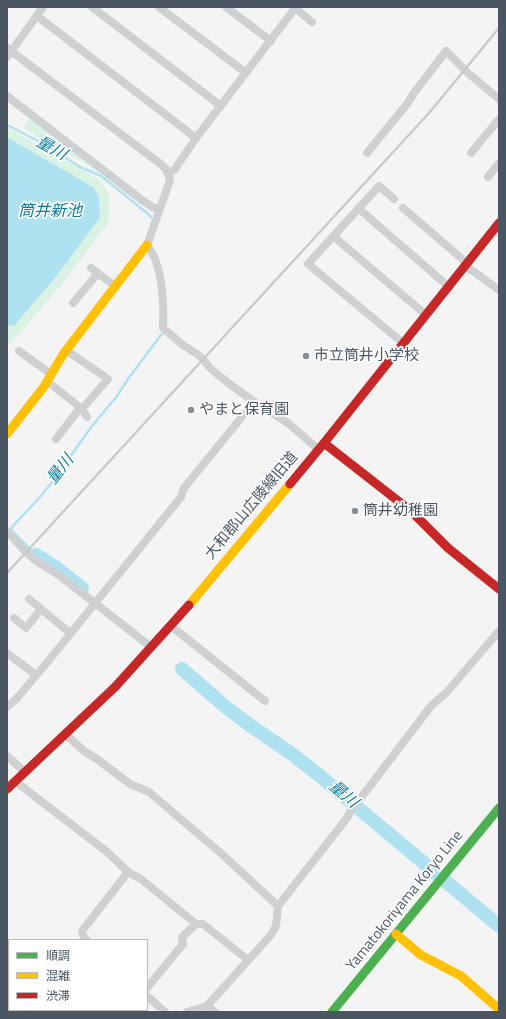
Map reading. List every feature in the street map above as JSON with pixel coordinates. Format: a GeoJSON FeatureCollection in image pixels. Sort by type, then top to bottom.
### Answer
{"type":"FeatureCollection","features":[{"type":"Feature","properties":{"kind":"street"},"geometry":{"type":"LineString","coordinates":[[8,430],[49,378],[66,350],[147,245],[170,179],[166,169],[162,165],[129,139],[8,52],[43,7]]}},
{"type":"Feature","properties":{"kind":"street"},"geometry":{"type":"LineString","coordinates":[[92,7],[221,106]]}},
{"type":"Feature","properties":{"kind":"street"},"geometry":{"type":"LineString","coordinates":[[159,7],[246,73]]}},
{"type":"Feature","properties":{"kind":"street"},"geometry":{"type":"LineString","coordinates":[[226,7],[271,41]]}},
{"type":"Feature","properties":{"kind":"street"},"geometry":{"type":"LineString","coordinates":[[168,174],[175,169],[196,138],[271,41],[295,7],[312,22]]}},
{"type":"Feature","properties":{"kind":"street"},"geometry":{"type":"LineString","coordinates":[[37,16],[196,138]]}},
{"type":"Feature","properties":{"kind":"street"},"geometry":{"type":"LineString","coordinates":[[367,153],[408,104],[414,93],[446,51],[499,99]]}},
{"type":"Feature","properties":{"kind":"street"},"geometry":{"type":"LineString","coordinates":[[7,96],[142,200],[152,207],[160,209]]}},
{"type":"Feature","properties":{"kind":"street"},"geometry":{"type":"LineString","coordinates":[[471,152],[499,119]]}},
{"type":"Feature","properties":{"kind":"street"},"geometry":{"type":"LineString","coordinates":[[488,177],[499,163]]}},
{"type":"Feature","properties":{"kind":"street"},"geometry":{"type":"LineString","coordinates":[[394,199],[379,186],[308,264],[403,343]]}},
{"type":"Feature","properties":{"kind":"street"},"geometry":{"type":"LineString","coordinates":[[358,208],[449,287]]}},
{"type":"Feature","properties":{"kind":"street"},"geometry":{"type":"LineString","coordinates":[[403,208],[467,265],[499,290]]}},
{"type":"Feature","properties":{"kind":"street","name":"大和郡山広陵線旧道"},"geometry":{"type":"LineString","coordinates":[[7,789],[115,687],[171,626],[321,446],[499,223]]}},
{"type":"Feature","properties":{"kind":"street"},"geometry":{"type":"LineString","coordinates":[[333,236],[426,315]]}},
{"type":"Feature","properties":{"kind":"street"},"geometry":{"type":"LineString","coordinates":[[147,245],[151,250],[158,270],[163,294],[163,328],[165,330],[182,345],[200,356],[211,369],[254,402],[288,423],[411,511],[448,548],[499,589]]}},
{"type":"Feature","properties":{"kind":"street"},"geometry":{"type":"LineString","coordinates":[[91,268],[115,286]]}},
{"type":"Feature","properties":{"kind":"street"},"geometry":{"type":"LineString","coordinates":[[73,303],[98,274]]}},
{"type":"Feature","properties":{"kind":"street"},"geometry":{"type":"LineString","coordinates":[[56,439],[83,411],[108,379],[66,350]]}},
{"type":"Feature","properties":{"kind":"street"},"geometry":{"type":"LineString","coordinates":[[19,351],[83,411]]}},
{"type":"Feature","properties":{"kind":"street"},"geometry":{"type":"LineString","coordinates":[[7,708],[10,699],[36,675],[181,498],[184,488],[254,402]]}},
{"type":"Feature","properties":{"kind":"street"},"geometry":{"type":"LineString","coordinates":[[7,531],[29,555],[56,572],[96,601],[152,647]]}},
{"type":"Feature","properties":{"kind":"street"},"geometry":{"type":"LineString","coordinates":[[29,599],[70,633]]}},
{"type":"Feature","properties":{"kind":"street"},"geometry":{"type":"LineString","coordinates":[[14,618],[26,628],[41,609]]}},
{"type":"Feature","properties":{"kind":"street"},"geometry":{"type":"LineString","coordinates":[[171,626],[265,701]]}},
{"type":"Feature","properties":{"kind":"street"},"geometry":{"type":"LineString","coordinates":[[187,1012],[207,1006],[270,936],[276,926],[278,906],[348,818],[350,812],[431,706],[447,692],[499,632]]}},
{"type":"Feature","properties":{"kind":"street"},"geometry":{"type":"LineString","coordinates":[[7,653],[36,675]]}},
{"type":"Feature","properties":{"kind":"street"},"geometry":{"type":"LineString","coordinates":[[65,734],[84,751],[130,784],[149,792],[223,855],[278,906]]}},
{"type":"Feature","properties":{"kind":"street"},"geometry":{"type":"LineString","coordinates":[[7,756],[25,772]]}},
{"type":"Feature","properties":{"kind":"street"},"geometry":{"type":"LineString","coordinates":[[16,782],[106,851],[128,872],[140,879],[196,924],[203,924],[248,960]]}},
{"type":"Feature","properties":{"kind":"street","name":"Yamatokoriyama Koryo Line"},"geometry":{"type":"LineString","coordinates":[[332,1012],[499,808]]}},
{"type":"Feature","properties":{"kind":"street"},"geometry":{"type":"LineString","coordinates":[[86,939],[82,931],[128,872]]}},
{"type":"Feature","properties":{"kind":"street"},"geometry":{"type":"LineString","coordinates":[[148,987],[183,944],[182,937],[196,924]]}},
{"type":"Feature","properties":{"kind":"street"},"geometry":{"type":"LineString","coordinates":[[396,934],[421,955],[461,976],[499,1009]]}},
{"type":"Feature","properties":{"kind":"street"},"geometry":{"type":"LineString","coordinates":[[148,997],[165,1012]]}},
{"type":"Feature","properties":{"kind":"street"},"geometry":{"type":"LineString","coordinates":[[207,1006],[215,1012]]}},
{"type":"Feature","properties":{"kind":"green space"},"geometry":{"type":"Polygon","coordinates":[[[31,118],[109,177],[23,128],[31,118]]]}},
{"type":"Feature","properties":{"kind":"green space"},"geometry":{"type":"Polygon","coordinates":[[[7,127],[100,180],[109,194],[109,221],[62,284],[8,345],[7,326],[15,325],[55,278],[100,217],[99,197],[93,187],[7,137],[7,127]]]}},
{"type":"Feature","properties":{"kind":"water","name":"筒井新池"},"geometry":{"type":"Polygon","coordinates":[[[7,137],[93,187],[99,197],[100,218],[55,278],[15,325],[7,326],[7,137]]]}},
{"type":"Feature","properties":{"kind":"waterway","name":"量川"},"geometry":{"type":"LineString","coordinates":[[7,125],[42,143],[80,167],[101,176],[151,217]]}},
{"type":"Feature","properties":{"kind":"waterway","name":"量川"},"geometry":{"type":"LineString","coordinates":[[36,555],[12,531],[12,527],[53,481],[92,426],[117,396],[164,331]]}},
{"type":"Feature","properties":{"kind":"waterway","name":"量川"},"geometry":{"type":"LineString","coordinates":[[36,555],[55,567],[82,588]]}},
{"type":"Feature","properties":{"kind":"waterway","name":"量川"},"geometry":{"type":"LineString","coordinates":[[182,669],[227,708],[292,754],[320,776],[499,926]]}},
{"type":"Feature","properties":{"kind":"railway"},"geometry":{"type":"LineString","coordinates":[[7,573],[429,113],[499,28]]}},
{"type":"Feature","properties":{"kind":"traffic: fast"},"geometry":{"type":"LineString","coordinates":[[332,1012],[499,808]]}},
{"type":"Feature","properties":{"kind":"traffic: slow"},"geometry":{"type":"LineString","coordinates":[[7,434],[43,388],[64,353],[147,245]]}},
{"type":"Feature","properties":{"kind":"traffic: slow"},"geometry":{"type":"LineString","coordinates":[[189,605],[290,484]]}},
{"type":"Feature","properties":{"kind":"traffic: slow"},"geometry":{"type":"LineString","coordinates":[[396,934],[421,955],[461,976],[499,1009]]}},
{"type":"Feature","properties":{"kind":"traffic: jam"},"geometry":{"type":"LineString","coordinates":[[290,484],[499,223]]}},
{"type":"Feature","properties":{"kind":"traffic: jam"},"geometry":{"type":"LineString","coordinates":[[324,443],[411,511],[448,548],[499,589]]}},
{"type":"Feature","properties":{"kind":"traffic: jam"},"geometry":{"type":"LineString","coordinates":[[7,789],[115,687],[189,605]]}},
{"type":"Feature","properties":{"kind":"place","name":"市立筒井小学校"},"geometry":{"type":"Point","coordinates":[306,356]}},
{"type":"Feature","properties":{"kind":"place","name":"やまと保育園"},"geometry":{"type":"Point","coordinates":[191,410]}},
{"type":"Feature","properties":{"kind":"place","name":"筒井幼稚園"},"geometry":{"type":"Point","coordinates":[355,511]}}]}
